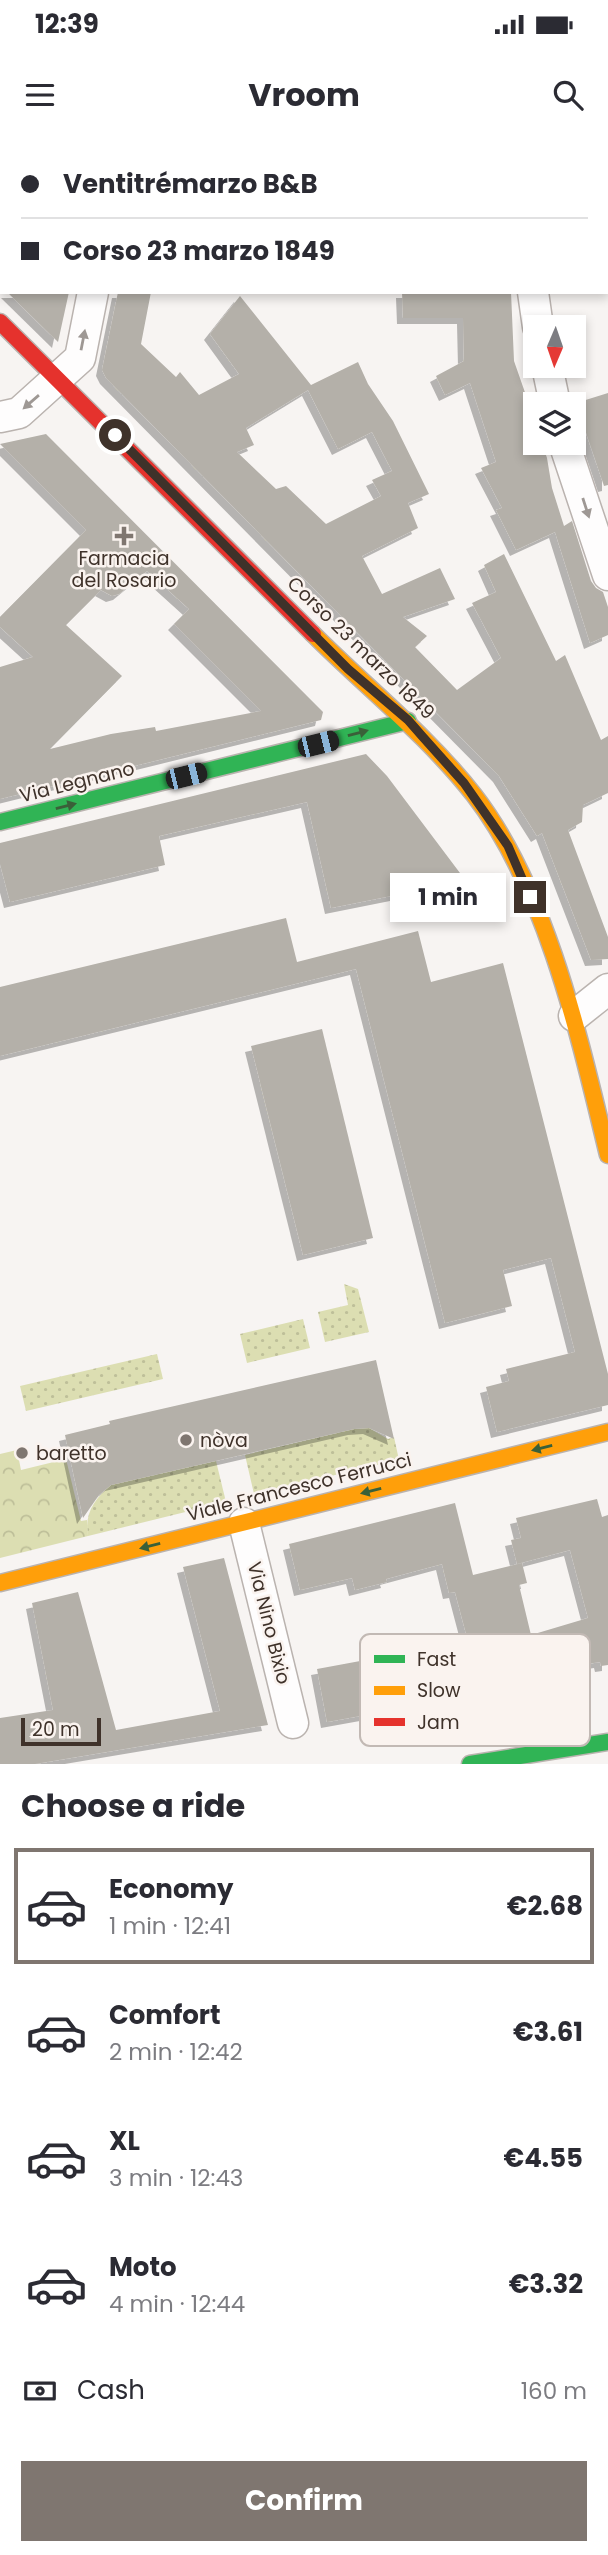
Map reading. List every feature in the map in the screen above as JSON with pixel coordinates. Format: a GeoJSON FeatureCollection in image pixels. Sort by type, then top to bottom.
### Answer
{"type":"FeatureCollection","features":[{"type":"Feature","properties":{"kind":"street"},"geometry":{"type":"LineString","coordinates":[[0,417],[19,413],[80,358],[93,294]]}},
{"type":"Feature","properties":{"kind":"street"},"geometry":{"type":"LineString","coordinates":[[533,294],[536,315]]}},
{"type":"Feature","properties":{"kind":"street","name":"Corso 23 marzo 1849"},"geometry":{"type":"LineString","coordinates":[[0,322],[348,669],[408,720],[464,783],[508,846],[541,922],[574,1016],[608,1155]]}},
{"type":"Feature","properties":{"kind":"street"},"geometry":{"type":"LineString","coordinates":[[568,455],[608,575]]}},
{"type":"Feature","properties":{"kind":"street","name":"Via Legnano"},"geometry":{"type":"LineString","coordinates":[[0,822],[408,720]]}},
{"type":"Feature","properties":{"kind":"street"},"geometry":{"type":"LineString","coordinates":[[574,1016],[608,989]]}},
{"type":"Feature","properties":{"kind":"street","name":"Viale Francesco Ferrucci"},"geometry":{"type":"LineString","coordinates":[[0,1583],[608,1432]]}},
{"type":"Feature","properties":{"kind":"street","name":"Via Nino Bixio"},"geometry":{"type":"LineString","coordinates":[[244,1522],[293,1723]]}},
{"type":"Feature","properties":{"kind":"street"},"geometry":{"type":"LineString","coordinates":[[590,1745],[608,1742]]}},
{"type":"Feature","properties":{"kind":"street"},"geometry":{"type":"LineString","coordinates":[[484,1763],[584,1746]]}},
{"type":"Feature","properties":{"kind":"green space"},"geometry":{"type":"Polygon","coordinates":[[[344,1284],[358,1289],[369,1332],[325,1342],[318,1312],[348,1305],[344,1284]]]}},
{"type":"Feature","properties":{"kind":"green space"},"geometry":{"type":"Polygon","coordinates":[[[303,1319],[310,1348],[247,1363],[240,1334],[303,1319]]]}},
{"type":"Feature","properties":{"kind":"green space"},"geometry":{"type":"Polygon","coordinates":[[[157,1354],[163,1379],[26,1411],[20,1386],[157,1354]]]}},
{"type":"Feature","properties":{"kind":"green space"},"geometry":{"type":"Polygon","coordinates":[[[369,1428],[388,1439],[394,1437],[399,1460],[254,1494],[245,1455],[354,1429],[369,1428]]]}},
{"type":"Feature","properties":{"kind":"green space"},"geometry":{"type":"Polygon","coordinates":[[[17,1450],[21,1470],[66,1459],[81,1521],[87,1520],[88,1536],[0,1558],[0,1454],[17,1450]]]}},
{"type":"Feature","properties":{"kind":"green space"},"geometry":{"type":"Polygon","coordinates":[[[216,1461],[226,1502],[88,1536],[89,1514],[100,1496],[111,1485],[216,1461]]]}},
{"type":"Feature","properties":{"kind":"building"},"geometry":{"type":"Polygon","coordinates":[[[9,294],[69,294],[58,342],[9,294]]]}},
{"type":"Feature","properties":{"kind":"building"},"geometry":{"type":"Polygon","coordinates":[[[118,294],[151,294],[141,344],[176,377],[180,372],[199,395],[239,374],[210,334],[240,296],[311,385],[358,362],[368,384],[393,421],[429,494],[408,503],[418,528],[362,556],[382,594],[440,568],[455,599],[403,617],[427,636],[415,647],[457,690],[501,658],[472,603],[496,592],[484,565],[504,554],[556,661],[565,655],[601,740],[608,736],[608,793],[583,805],[582,822],[568,830],[608,937],[608,959],[591,960],[542,833],[537,836],[499,776],[106,378],[102,370],[118,294]],[[308,390],[246,428],[254,445],[237,452],[276,489],[286,486],[326,524],[381,496],[372,480],[392,471],[372,432],[338,449],[308,390]]]}},
{"type":"Feature","properties":{"kind":"building"},"geometry":{"type":"Polygon","coordinates":[[[402,294],[511,294],[514,361],[525,392],[523,455],[546,455],[552,488],[564,526],[572,521],[591,581],[603,592],[608,607],[608,635],[590,643],[555,532],[516,550],[496,510],[502,508],[481,468],[496,462],[470,383],[445,395],[436,376],[464,361],[463,318],[403,318],[402,294]]]}},
{"type":"Feature","properties":{"kind":"building"},"geometry":{"type":"Polygon","coordinates":[[[608,393],[608,485],[604,486],[586,433],[586,400],[608,393]]]}},
{"type":"Feature","properties":{"kind":"building"},"geometry":{"type":"Polygon","coordinates":[[[46,434],[323,712],[321,720],[0,799],[0,667],[33,657],[0,627],[0,617],[86,530],[0,444],[46,434]],[[147,571],[119,594],[112,596],[101,590],[66,625],[122,676],[50,749],[111,734],[155,727],[156,731],[261,711],[174,624],[189,609],[147,571]]]}},
{"type":"Feature","properties":{"kind":"building"},"geometry":{"type":"Polygon","coordinates":[[[366,754],[387,776],[466,881],[331,908],[307,802],[159,836],[165,865],[10,902],[0,864],[0,843],[366,754]]]}},
{"type":"Feature","properties":{"kind":"building"},"geometry":{"type":"Polygon","coordinates":[[[286,918],[297,962],[418,931],[431,982],[503,963],[608,1374],[608,1405],[497,1432],[486,1387],[509,1381],[506,1369],[575,1352],[551,1258],[503,1270],[512,1306],[445,1323],[356,969],[0,1056],[0,987],[286,918]]]}},
{"type":"Feature","properties":{"kind":"building"},"geometry":{"type":"Polygon","coordinates":[[[322,1029],[373,1238],[303,1255],[251,1046],[322,1029]]]}},
{"type":"Feature","properties":{"kind":"building","name":"nòva"},"geometry":{"type":"Polygon","coordinates":[[[376,1360],[394,1439],[369,1428],[354,1429],[111,1485],[99,1495],[83,1518],[65,1435],[110,1424],[109,1421],[376,1360]]]}},
{"type":"Feature","properties":{"kind":"building"},"geometry":{"type":"Polygon","coordinates":[[[597,1499],[602,1517],[608,1515],[608,1665],[601,1666],[600,1662],[590,1664],[590,1634],[534,1634],[588,1618],[570,1550],[517,1564],[511,1540],[521,1538],[516,1518],[597,1499]]]}},
{"type":"Feature","properties":{"kind":"building"},"geometry":{"type":"Polygon","coordinates":[[[455,1503],[473,1575],[522,1563],[527,1583],[519,1585],[531,1634],[466,1634],[455,1592],[449,1593],[442,1564],[355,1590],[352,1578],[300,1590],[289,1544],[455,1503]]]}},
{"type":"Feature","properties":{"kind":"building"},"geometry":{"type":"Polygon","coordinates":[[[224,1558],[268,1725],[35,1764],[0,1764],[0,1718],[53,1710],[32,1603],[78,1592],[116,1730],[220,1711],[183,1567],[224,1558]]]}},
{"type":"Feature","properties":{"kind":"building"},"geometry":{"type":"Polygon","coordinates":[[[360,1661],[360,1716],[327,1722],[317,1669],[360,1661]]]}},
{"type":"Feature","properties":{"kind":"traffic: fast"},"geometry":{"type":"LineString","coordinates":[[0,822],[408,721]]}},
{"type":"Feature","properties":{"kind":"traffic: fast"},"geometry":{"type":"LineString","coordinates":[[590,1745],[608,1742]]}},
{"type":"Feature","properties":{"kind":"traffic: fast"},"geometry":{"type":"LineString","coordinates":[[470,1764],[583,1746]]}},
{"type":"Feature","properties":{"kind":"traffic: slow"},"geometry":{"type":"LineString","coordinates":[[313,634],[437,752],[474,795],[500,833],[522,875],[558,967],[586,1063],[608,1155]]}},
{"type":"Feature","properties":{"kind":"traffic: slow"},"geometry":{"type":"LineString","coordinates":[[0,1583],[608,1432]]}},
{"type":"Feature","properties":{"kind":"traffic: jam"},"geometry":{"type":"LineString","coordinates":[[0,322],[313,634]]}},
{"type":"Feature","properties":{"kind":"place","name":"Farmacia del Rosario"},"geometry":{"type":"Point","coordinates":[124,536]}},
{"type":"Feature","properties":{"kind":"place","name":"nòva"},"geometry":{"type":"Point","coordinates":[186,1440]}},
{"type":"Feature","properties":{"kind":"place","name":"baretto"},"geometry":{"type":"Point","coordinates":[22,1453]}},
{"type":"Feature","properties":{"kind":"route"},"geometry":{"type":"LineString","coordinates":[[115,435],[348,669],[408,720],[464,783],[508,846],[530,897]]}}]}
